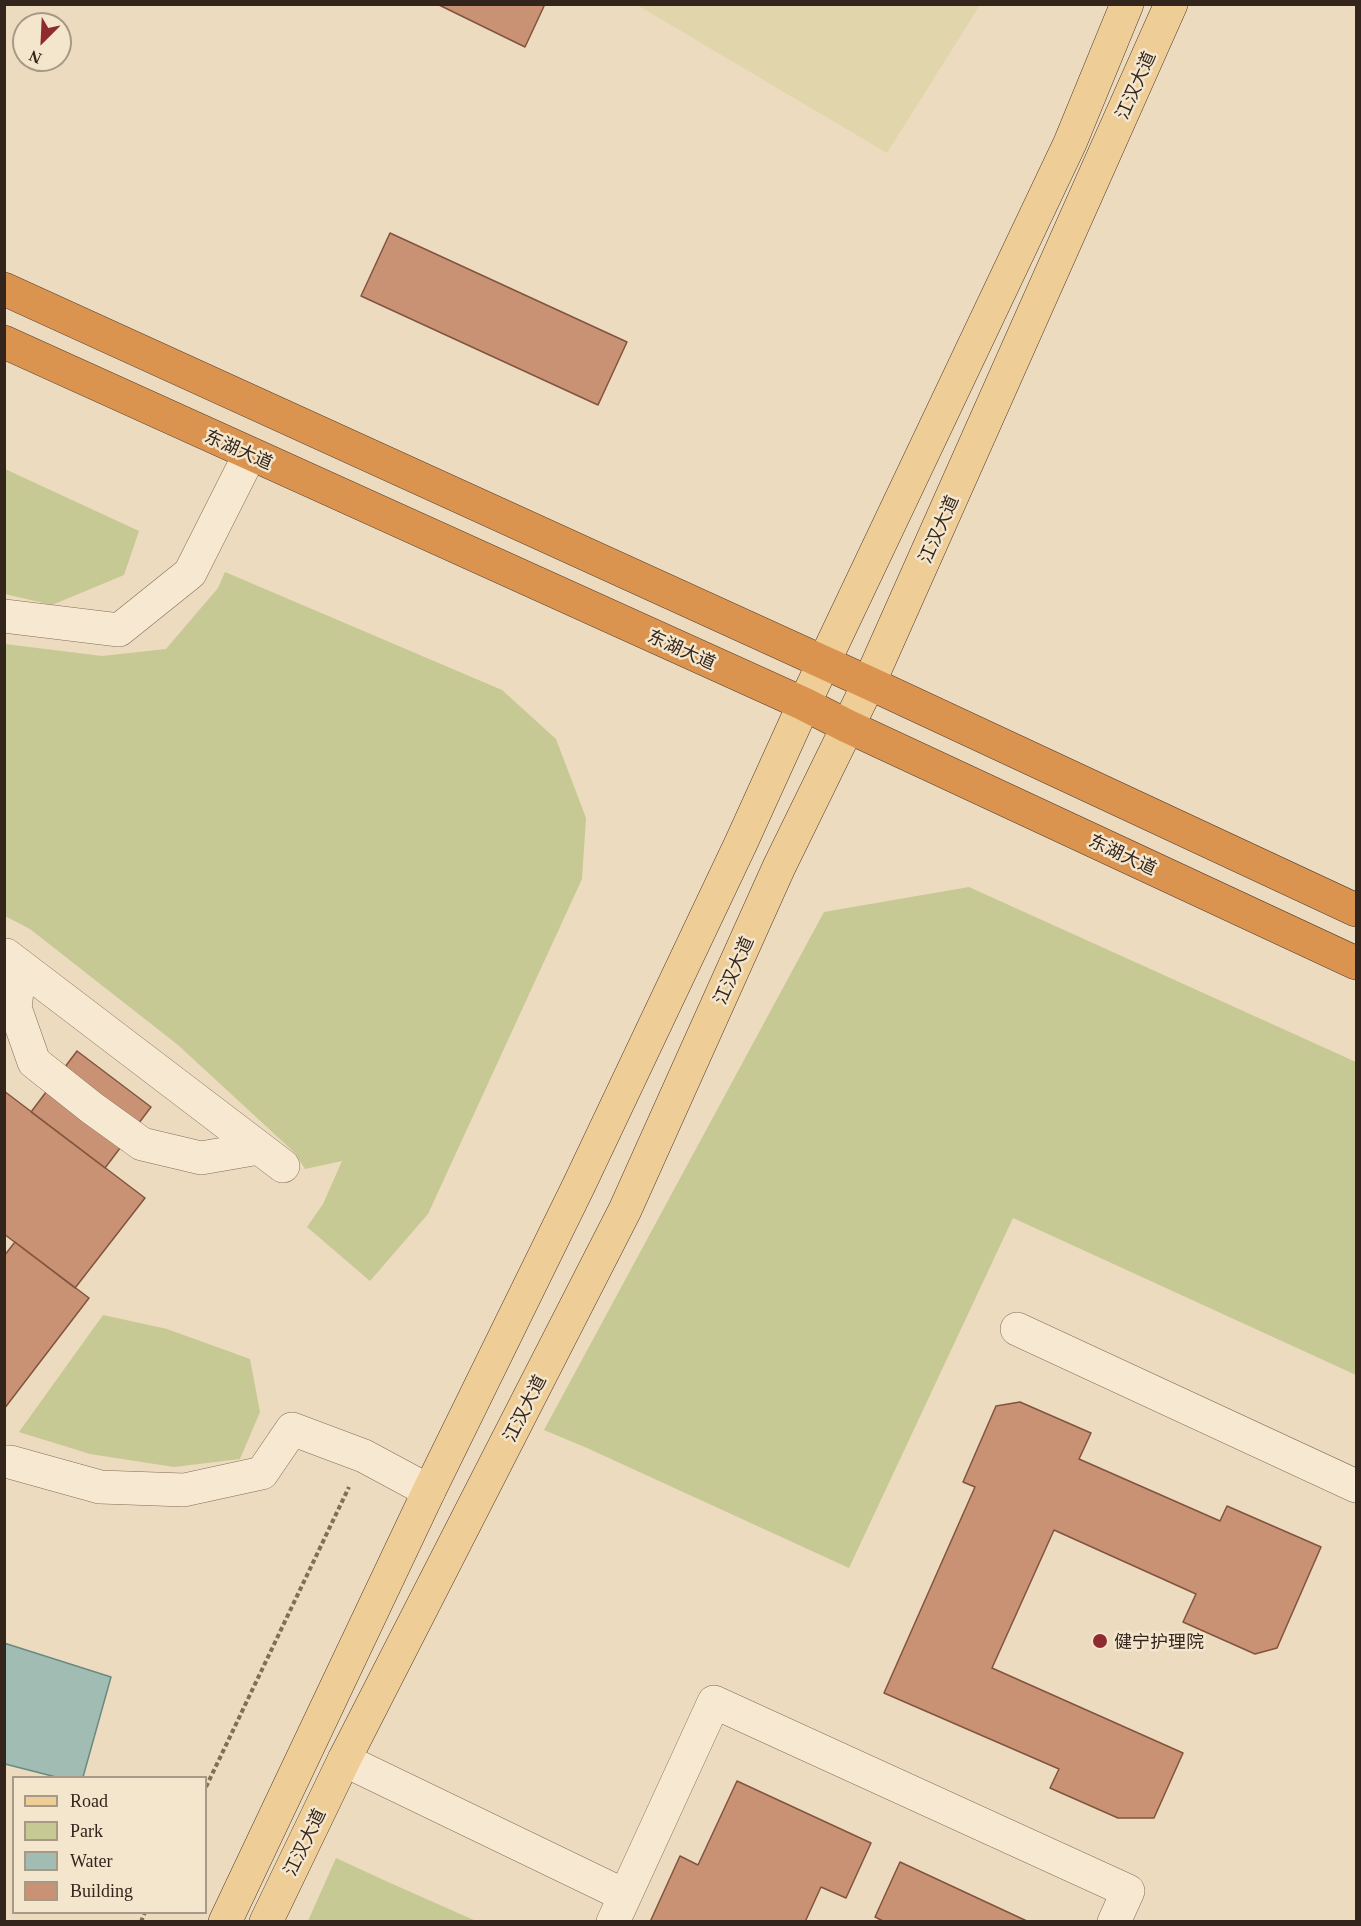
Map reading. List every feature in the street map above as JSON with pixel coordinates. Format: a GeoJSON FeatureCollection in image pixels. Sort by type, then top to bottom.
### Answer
{"type":"FeatureCollection","features":[{"type":"Feature","properties":{"kind":"highway"},"geometry":{"type":"LineString","coordinates":[[4,290],[869,683],[1356,910]]}},
{"type":"Feature","properties":{"kind":"highway","name":"东湖大道"},"geometry":{"type":"LineString","coordinates":[[4,342],[804,704],[1356,963]]}},
{"type":"Feature","properties":{"kind":"main road","name":"江汉大道"},"geometry":{"type":"LineString","coordinates":[[225,1922],[429,1491],[584,1175],[741,843],[804,704],[1070,142],[1127,4]]}},
{"type":"Feature","properties":{"kind":"main road","name":"江汉大道"},"geometry":{"type":"LineString","coordinates":[[266,1922],[344,1760],[625,1210],[779,867],[869,683],[1171,4]]}},
{"type":"Feature","properties":{"kind":"lane"},"geometry":{"type":"LineString","coordinates":[[4,616],[119,630],[190,573],[250,454]]}},
{"type":"Feature","properties":{"kind":"lane"},"geometry":{"type":"LineString","coordinates":[[12,960],[271,1157],[201,1158],[142,1144],[92,1108],[34,1062],[15,1008],[12,960]]}},
{"type":"Feature","properties":{"kind":"lane"},"geometry":{"type":"LineString","coordinates":[[1017,1329],[1356,1486]]}},
{"type":"Feature","properties":{"kind":"lane"},"geometry":{"type":"LineString","coordinates":[[10,1462],[99,1487],[184,1490],[262,1473],[292,1429],[364,1456],[429,1491]]}},
{"type":"Feature","properties":{"kind":"lane"},"geometry":{"type":"LineString","coordinates":[[344,1760],[619,1908],[714,1702],[1128,1891],[1114,1922]]}},
{"type":"Feature","properties":{"kind":"path"},"geometry":{"type":"LineString","coordinates":[[207,1785],[364,1456]]}},
{"type":"Feature","properties":{"kind":"shaded area"},"geometry":{"type":"Polygon","coordinates":[[[980,4],[887,153],[637,5],[980,4]]]}},
{"type":"Feature","properties":{"kind":"green space"},"geometry":{"type":"Polygon","coordinates":[[[5,469],[139,531],[124,575],[52,605],[5,594],[5,469]]]}},
{"type":"Feature","properties":{"kind":"green space"},"geometry":{"type":"Polygon","coordinates":[[[225,572],[502,690],[556,739],[586,818],[582,879],[428,1214],[370,1281],[307,1227],[323,1204],[342,1161],[305,1169],[295,1153],[178,1045],[30,929],[5,916],[5,644],[102,656],[166,649],[218,588],[225,572]]]}},
{"type":"Feature","properties":{"kind":"green space"},"geometry":{"type":"Polygon","coordinates":[[[969,887],[1356,1062],[1356,1375],[1013,1218],[849,1568],[544,1430],[824,912],[969,887]]]}},
{"type":"Feature","properties":{"kind":"green space"},"geometry":{"type":"Polygon","coordinates":[[[103,1315],[167,1329],[250,1359],[260,1412],[240,1459],[174,1467],[90,1454],[19,1432],[103,1315]]]}},
{"type":"Feature","properties":{"kind":"green space"},"geometry":{"type":"Polygon","coordinates":[[[336,1858],[388,1882],[476,1921],[308,1921],[336,1858]]]}},
{"type":"Feature","properties":{"kind":"water"},"geometry":{"type":"Polygon","coordinates":[[[4,1643],[111,1677],[83,1776],[52,1776],[5,1764],[4,1643]]]}},
{"type":"Feature","properties":{"kind":"building"},"geometry":{"type":"Polygon","coordinates":[[[437,4],[545,4],[525,47],[437,4]]]}},
{"type":"Feature","properties":{"kind":"building"},"geometry":{"type":"Polygon","coordinates":[[[390,233],[627,342],[598,405],[361,296],[390,233]]]}},
{"type":"Feature","properties":{"kind":"building"},"geometry":{"type":"Polygon","coordinates":[[[77,1051],[151,1107],[105,1168],[31,1112],[77,1051]]]}},
{"type":"Feature","properties":{"kind":"building"},"geometry":{"type":"Polygon","coordinates":[[[4,1091],[145,1198],[75,1288],[4,1234],[4,1091]]]}},
{"type":"Feature","properties":{"kind":"building"},"geometry":{"type":"Polygon","coordinates":[[[15,1242],[89,1298],[4,1409],[4,1256],[15,1242]]]}},
{"type":"Feature","properties":{"kind":"building"},"geometry":{"type":"Polygon","coordinates":[[[1020,1402],[1091,1433],[1079,1459],[1220,1521],[1227,1506],[1321,1547],[1277,1648],[1255,1654],[1183,1622],[1196,1594],[1054,1530],[992,1668],[1183,1753],[1154,1818],[1118,1818],[1050,1788],[1059,1769],[884,1693],[975,1487],[963,1482],[996,1406],[1020,1402]]]}},
{"type":"Feature","properties":{"kind":"building"},"geometry":{"type":"Polygon","coordinates":[[[737,1781],[871,1843],[846,1898],[821,1887],[805,1922],[650,1922],[680,1856],[698,1865],[737,1781]]]}},
{"type":"Feature","properties":{"kind":"building"},"geometry":{"type":"Polygon","coordinates":[[[900,1862],[1029,1922],[885,1922],[875,1917],[900,1862]]]}},
{"type":"Feature","properties":{"kind":"place","name":"健宁护理院"},"geometry":{"type":"Point","coordinates":[1100,1641]}}]}
